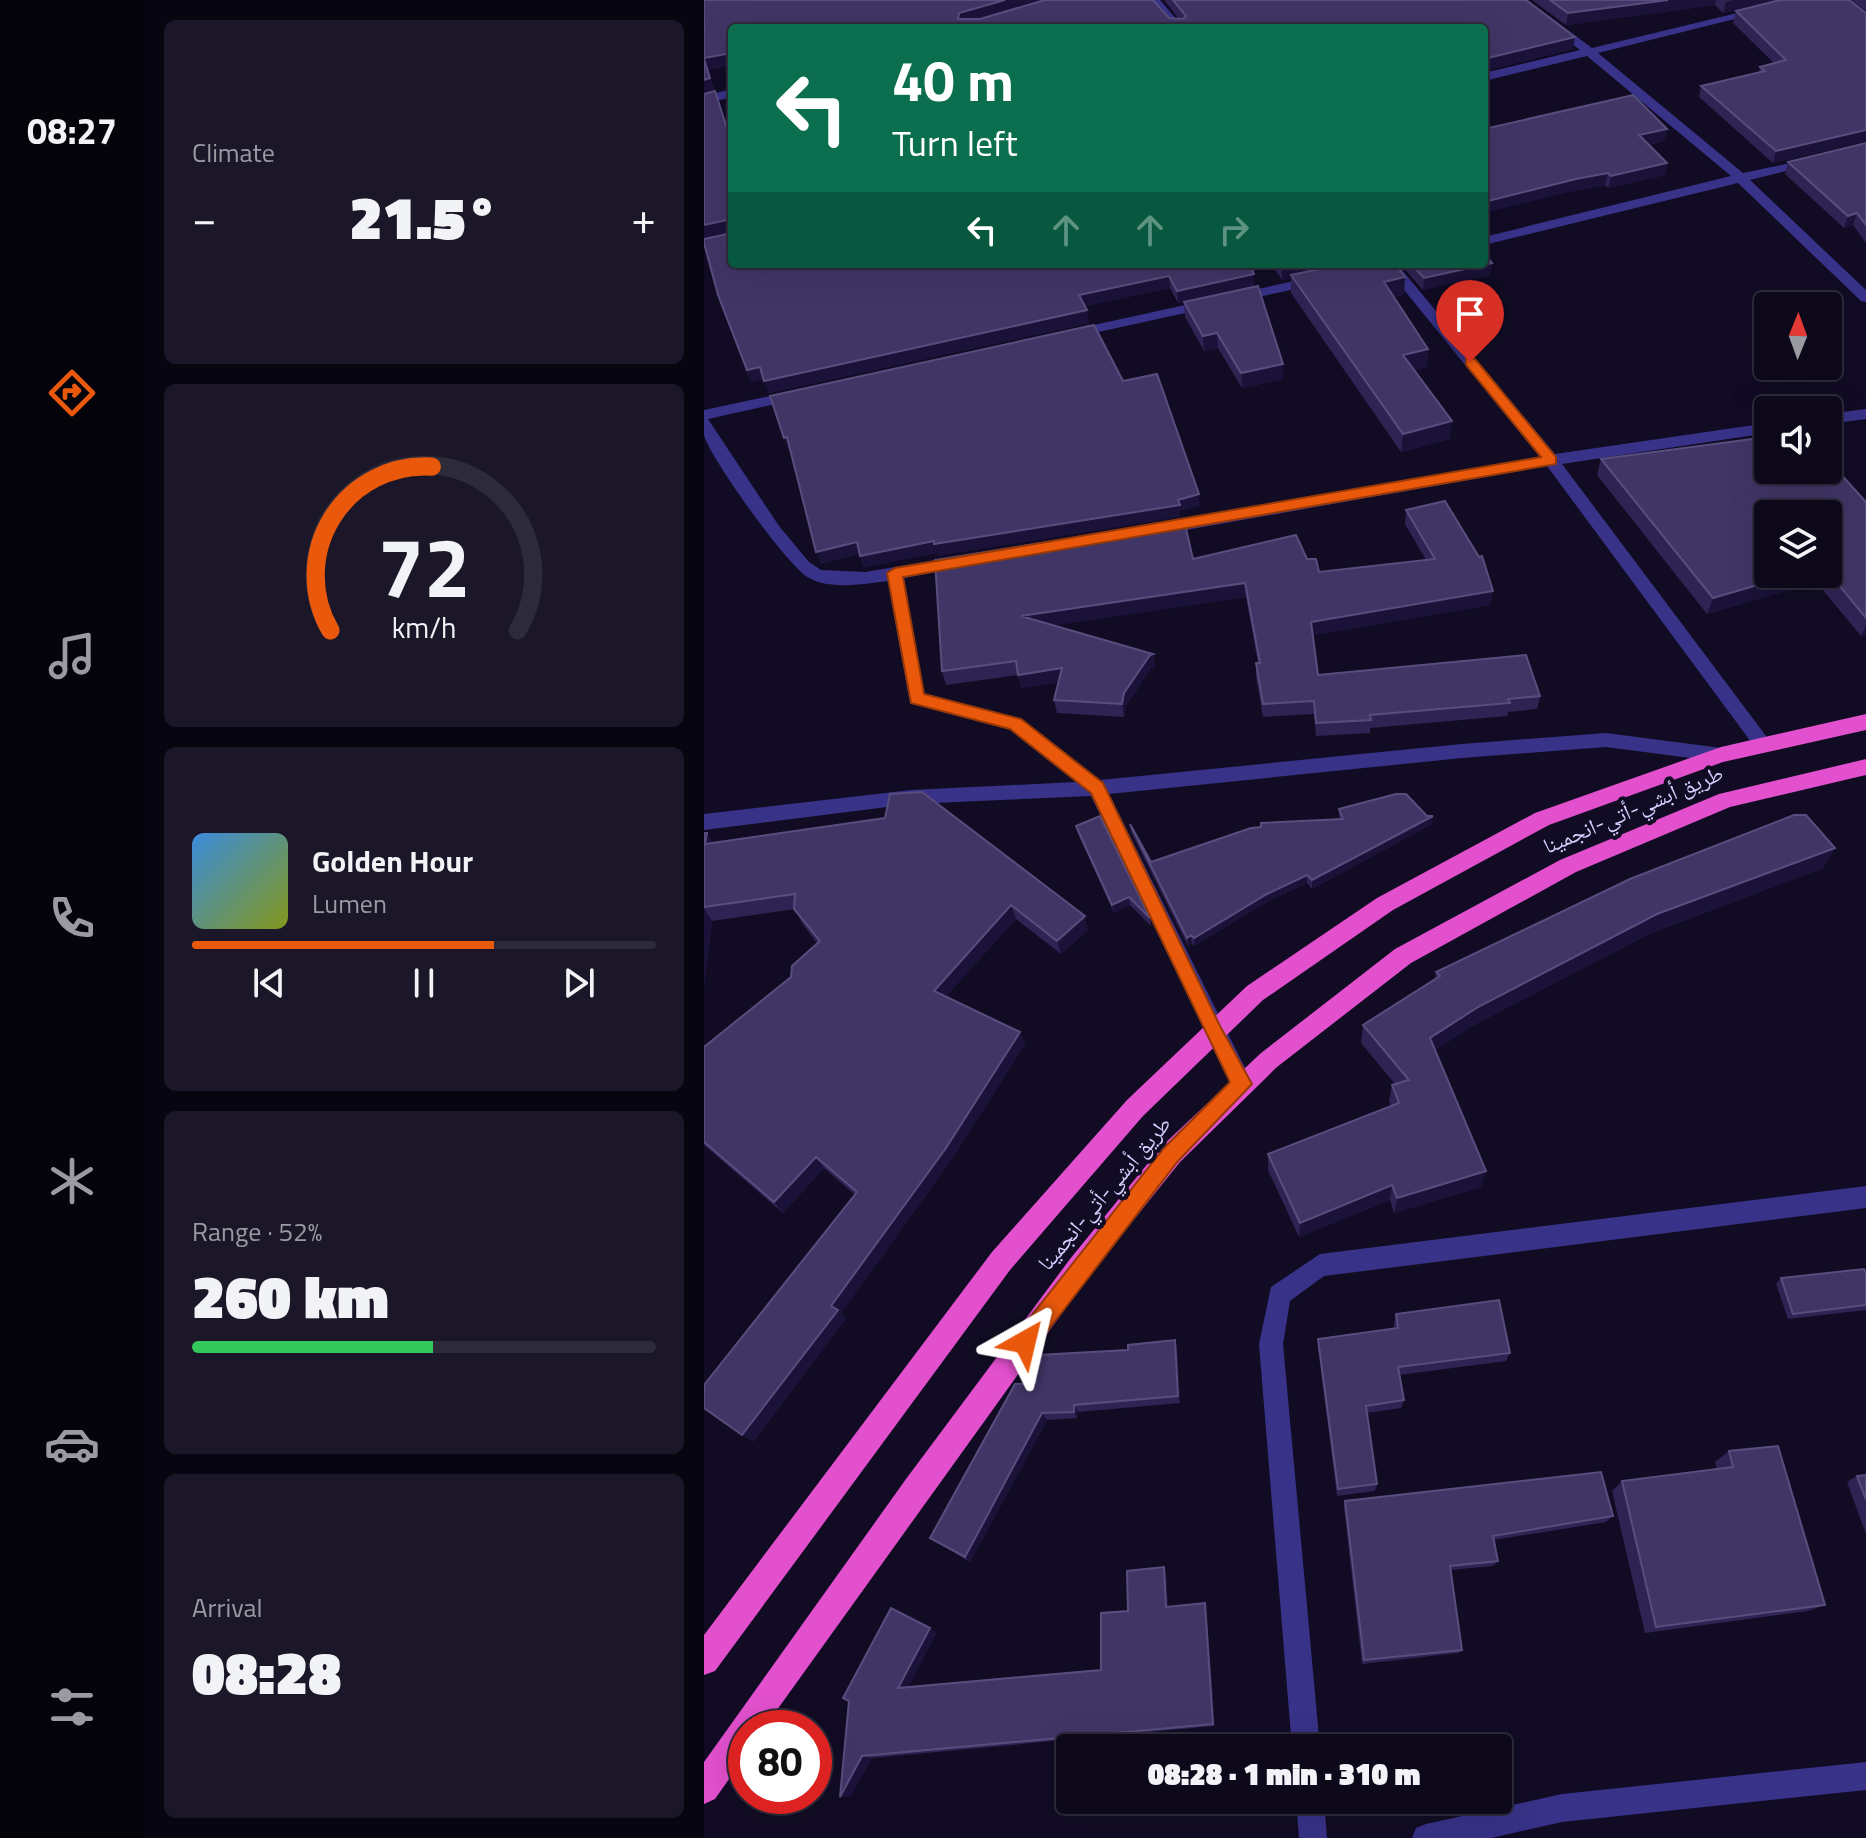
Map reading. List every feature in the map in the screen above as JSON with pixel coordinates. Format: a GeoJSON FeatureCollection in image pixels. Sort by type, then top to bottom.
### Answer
{"type":"FeatureCollection","features":[{"type":"Feature","properties":{"kind":"highway"},"geometry":{"type":"LineString","coordinates":[[704,1660],[1001,1261],[1135,1108],[1255,993],[1385,904],[1542,819],[1721,755],[1866,722]]}},
{"type":"Feature","properties":{"kind":"highway","name":"طريق أبشي-أتي-انجمينا"},"geometry":{"type":"LineString","coordinates":[[759,1710],[1079,1268],[1171,1154],[1242,1084],[1403,956],[1568,866],[1726,800],[1866,767]]}},
{"type":"Feature","properties":{"kind":"highway","name":"طريق أبشي-أتي-انجمينا"},"geometry":{"type":"LineString","coordinates":[[704,1788],[728,1754]]}},
{"type":"Feature","properties":{"kind":"street"},"geometry":{"type":"LineString","coordinates":[[1154,0],[1175,24]]}},
{"type":"Feature","properties":{"kind":"street"},"geometry":{"type":"LineString","coordinates":[[1520,0],[1590,52],[1742,179],[1866,298]]}},
{"type":"Feature","properties":{"kind":"street"},"geometry":{"type":"LineString","coordinates":[[1488,76],[1805,0]]}},
{"type":"Feature","properties":{"kind":"street"},"geometry":{"type":"LineString","coordinates":[[704,100],[728,94]]}},
{"type":"Feature","properties":{"kind":"street"},"geometry":{"type":"LineString","coordinates":[[1488,240],[1825,158]]}},
{"type":"Feature","properties":{"kind":"street"},"geometry":{"type":"LineString","coordinates":[[1387,268],[1551,460],[1763,745]]}},
{"type":"Feature","properties":{"kind":"street"},"geometry":{"type":"LineString","coordinates":[[1062,336],[1327,278]]}},
{"type":"Feature","properties":{"kind":"street"},"geometry":{"type":"LineString","coordinates":[[704,415],[813,391]]}},
{"type":"Feature","properties":{"kind":"street"},"geometry":{"type":"LineString","coordinates":[[1842,417],[1866,414]]}},
{"type":"Feature","properties":{"kind":"street"},"geometry":{"type":"LineString","coordinates":[[704,423],[793,558],[817,576],[856,578],[971,561]]}},
{"type":"Feature","properties":{"kind":"street"},"geometry":{"type":"LineString","coordinates":[[1139,533],[1551,460],[1754,430]]}},
{"type":"Feature","properties":{"kind":"street"},"geometry":{"type":"LineString","coordinates":[[895,573],[916,698],[1015,724],[1097,788],[1242,1084]]}},
{"type":"Feature","properties":{"kind":"street"},"geometry":{"type":"LineString","coordinates":[[704,822],[911,797],[1097,788],[1462,751],[1606,740],[1721,755]]}},
{"type":"Feature","properties":{"kind":"street"},"geometry":{"type":"LineString","coordinates":[[1305,1734],[1271,1344],[1279,1295],[1320,1265],[1866,1197]]}},
{"type":"Feature","properties":{"kind":"street"},"geometry":{"type":"LineString","coordinates":[[1426,1838],[1562,1808],[1866,1776]]}},
{"type":"Feature","properties":{"kind":"street"},"geometry":{"type":"LineString","coordinates":[[1311,1814],[1313,1838]]}},
{"type":"Feature","properties":{"kind":"building"},"geometry":{"type":"Polygon","coordinates":[[[704,0],[1005,0],[959,13],[958,19],[980,19],[1045,0],[1153,0],[1169,18],[1183,19],[1186,16],[1173,0],[1526,0],[1575,37],[1488,58],[1488,24],[728,24],[728,54],[704,58],[704,0]]]}},
{"type":"Feature","properties":{"kind":"building"},"geometry":{"type":"Polygon","coordinates":[[[1550,0],[1668,0],[1568,13],[1550,0]]]}},
{"type":"Feature","properties":{"kind":"building"},"geometry":{"type":"Polygon","coordinates":[[[1780,0],[1849,0],[1866,13],[1866,130],[1776,151],[1701,86],[1765,71],[1760,67],[1786,60],[1736,11],[1780,0]]]}},
{"type":"Feature","properties":{"kind":"building"},"geometry":{"type":"Polygon","coordinates":[[[704,59],[710,78],[704,80],[704,59]]]}},
{"type":"Feature","properties":{"kind":"building"},"geometry":{"type":"Polygon","coordinates":[[[715,91],[728,132],[728,221],[704,225],[704,94],[715,91]]]}},
{"type":"Feature","properties":{"kind":"building"},"geometry":{"type":"Polygon","coordinates":[[[1633,95],[1667,129],[1639,135],[1667,163],[1611,176],[1608,173],[1576,179],[1488,201],[1488,128],[1633,95]]]}},
{"type":"Feature","properties":{"kind":"building"},"geometry":{"type":"Polygon","coordinates":[[[1866,143],[1866,225],[1857,213],[1848,216],[1788,162],[1866,143]]]}},
{"type":"Feature","properties":{"kind":"building"},"geometry":{"type":"Polygon","coordinates":[[[728,234],[728,268],[1252,268],[1254,274],[1177,291],[1169,276],[1079,295],[1087,310],[764,381],[760,367],[747,370],[718,295],[704,239],[728,234]]]}},
{"type":"Feature","properties":{"kind":"building"},"geometry":{"type":"Polygon","coordinates":[[[1325,268],[1398,268],[1405,277],[1384,282],[1428,349],[1403,355],[1452,421],[1403,434],[1291,275],[1325,268]]]}},
{"type":"Feature","properties":{"kind":"building"},"geometry":{"type":"Polygon","coordinates":[[[1415,268],[1469,268],[1424,278],[1415,268]]]}},
{"type":"Feature","properties":{"kind":"building"},"geometry":{"type":"Polygon","coordinates":[[[1258,286],[1283,364],[1241,373],[1217,333],[1203,336],[1184,302],[1258,286]]]}},
{"type":"Feature","properties":{"kind":"building"},"geometry":{"type":"Polygon","coordinates":[[[1094,325],[1123,381],[1157,374],[1199,494],[1178,500],[1180,505],[934,544],[934,541],[860,556],[857,542],[816,552],[787,437],[784,438],[770,396],[1094,325]]]}},
{"type":"Feature","properties":{"kind":"building"},"geometry":{"type":"Polygon","coordinates":[[[1754,439],[1754,484],[1842,484],[1842,475],[1866,502],[1866,618],[1841,588],[1842,500],[1754,500],[1754,586],[1713,598],[1601,459],[1754,439]]]}},
{"type":"Feature","properties":{"kind":"building"},"geometry":{"type":"Polygon","coordinates":[[[1445,501],[1479,557],[1482,556],[1493,591],[1311,622],[1318,675],[1526,655],[1540,696],[1508,699],[1510,703],[1370,715],[1371,720],[1316,723],[1314,701],[1263,704],[1256,663],[1260,663],[1245,583],[1021,616],[1153,654],[1124,693],[1122,704],[1054,700],[1062,668],[1018,675],[1016,661],[942,671],[935,560],[1184,520],[1193,559],[1296,535],[1307,559],[1316,559],[1319,572],[1435,559],[1406,510],[1445,501]]]}},
{"type":"Feature","properties":{"kind":"building"},"geometry":{"type":"Polygon","coordinates":[[[922,792],[1085,916],[1057,941],[1011,905],[934,991],[1020,1032],[946,1148],[831,1306],[838,1310],[742,1435],[704,1408],[704,1385],[857,1192],[816,1157],[774,1202],[704,1142],[704,1047],[791,977],[792,966],[820,941],[794,909],[795,894],[704,907],[704,833],[707,833],[705,844],[885,818],[890,794],[922,792]]]}},
{"type":"Feature","properties":{"kind":"building"},"geometry":{"type":"Polygon","coordinates":[[[1406,794],[1427,816],[1433,816],[1312,880],[1307,875],[1267,894],[1194,938],[1191,935],[1187,938],[1130,824],[1151,862],[1261,827],[1261,823],[1343,819],[1339,809],[1406,794]]]}},
{"type":"Feature","properties":{"kind":"building"},"geometry":{"type":"Polygon","coordinates":[[[1794,815],[1806,815],[1835,848],[1657,914],[1478,1007],[1430,1038],[1486,1171],[1397,1198],[1392,1185],[1300,1223],[1268,1154],[1399,1103],[1392,1085],[1409,1080],[1363,1025],[1440,976],[1436,972],[1630,879],[1794,815]]]}},
{"type":"Feature","properties":{"kind":"building"},"geometry":{"type":"Polygon","coordinates":[[[1100,816],[1150,918],[1129,897],[1112,905],[1076,826],[1100,816]]]}},
{"type":"Feature","properties":{"kind":"building"},"geometry":{"type":"Polygon","coordinates":[[[1864,1269],[1866,1305],[1793,1314],[1781,1278],[1864,1269]]]}},
{"type":"Feature","properties":{"kind":"building"},"geometry":{"type":"Polygon","coordinates":[[[1499,1300],[1510,1353],[1398,1367],[1404,1400],[1366,1406],[1377,1484],[1338,1489],[1318,1339],[1398,1328],[1396,1314],[1499,1300]]]}},
{"type":"Feature","properties":{"kind":"building"},"geometry":{"type":"Polygon","coordinates":[[[1175,1340],[1178,1396],[1074,1405],[1074,1412],[1042,1413],[965,1557],[930,1538],[1015,1384],[1036,1383],[1038,1355],[1128,1350],[1128,1345],[1175,1340]]]}},
{"type":"Feature","properties":{"kind":"building"},"geometry":{"type":"Polygon","coordinates":[[[1778,1446],[1825,1605],[1656,1627],[1622,1481],[1733,1467],[1729,1451],[1778,1446]]]}},
{"type":"Feature","properties":{"kind":"building"},"geometry":{"type":"Polygon","coordinates":[[[1601,1472],[1613,1516],[1493,1536],[1498,1561],[1450,1566],[1462,1650],[1364,1660],[1345,1501],[1601,1472]]]}},
{"type":"Feature","properties":{"kind":"building"},"geometry":{"type":"Polygon","coordinates":[[[1866,1475],[1866,1500],[1857,1476],[1866,1475]]]}},
{"type":"Feature","properties":{"kind":"building"},"geometry":{"type":"Polygon","coordinates":[[[1164,1567],[1166,1607],[1205,1603],[1213,1724],[1103,1734],[1056,1734],[1056,1738],[862,1756],[840,1797],[849,1701],[843,1698],[891,1608],[930,1628],[898,1688],[1101,1670],[1101,1613],[1128,1611],[1127,1571],[1164,1567]]]}},
{"type":"Feature","properties":{"kind":"route"},"geometry":{"type":"LineString","coordinates":[[1025,1342],[1079,1268],[1171,1154],[1242,1084],[1097,788],[1015,724],[916,698],[895,573],[1551,460],[1470,362]]}}]}
